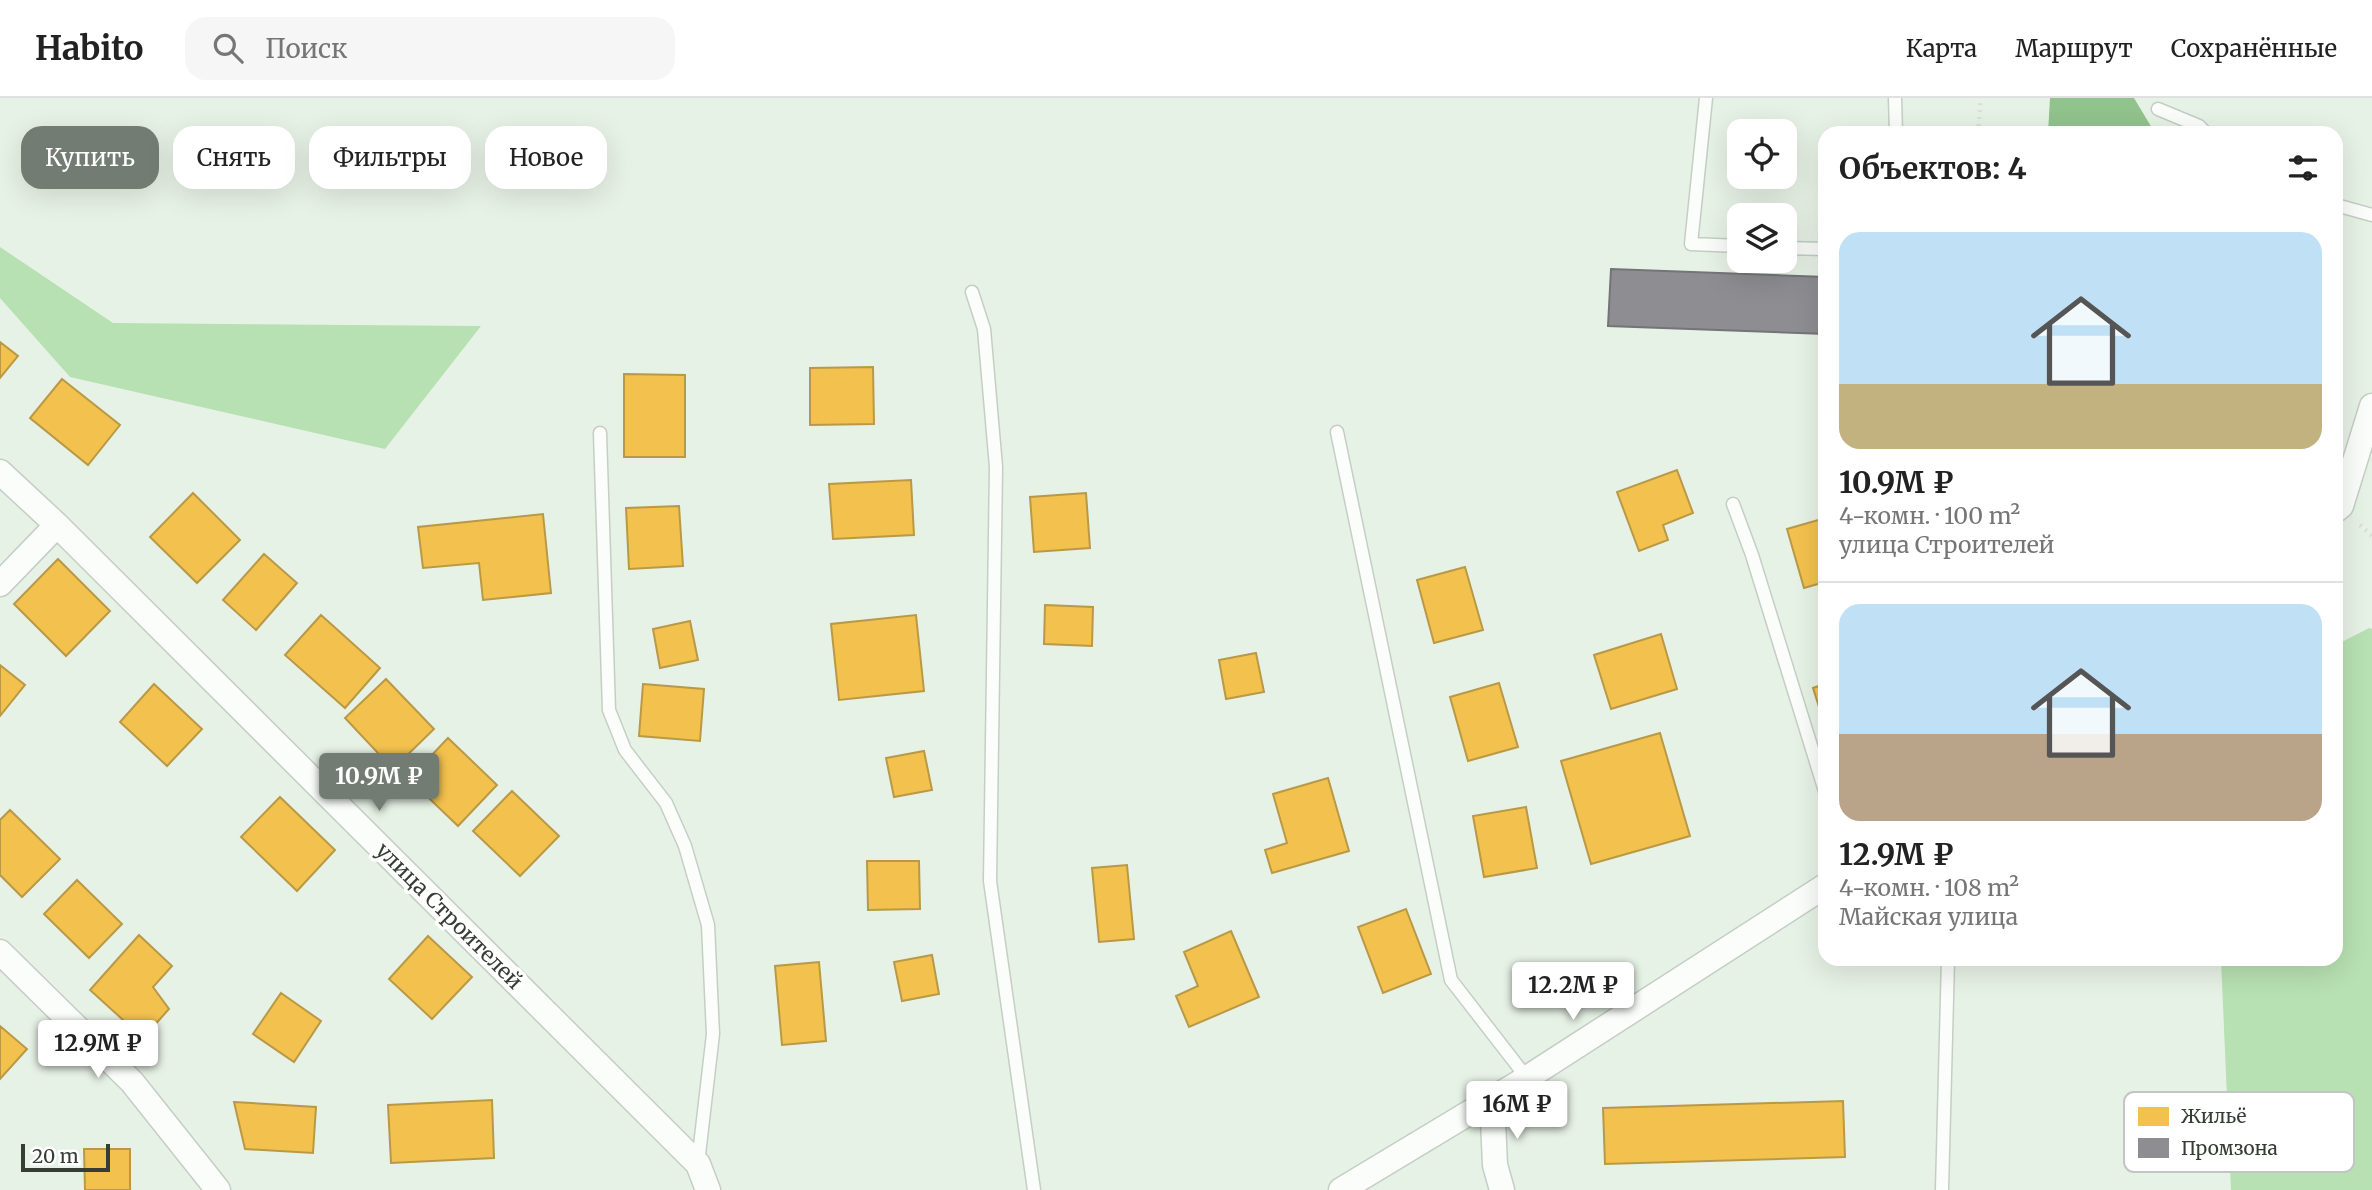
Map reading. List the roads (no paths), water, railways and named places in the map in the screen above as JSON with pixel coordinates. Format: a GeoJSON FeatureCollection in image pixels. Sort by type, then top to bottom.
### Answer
{"type":"FeatureCollection","features":[{"type":"Feature","properties":{"kind":"street"},"geometry":{"type":"LineString","coordinates":[[2343,500],[2372,406]]}},
{"type":"Feature","properties":{"kind":"street","name":"улица Строителей"},"geometry":{"type":"LineString","coordinates":[[0,472],[57,525],[698,1164],[708,1190]]}},
{"type":"Feature","properties":{"kind":"street"},"geometry":{"type":"LineString","coordinates":[[0,584],[57,525]]}},
{"type":"Feature","properties":{"kind":"street"},"geometry":{"type":"LineString","coordinates":[[1341,1190],[1527,1078],[1818,891]]}},
{"type":"Feature","properties":{"kind":"street"},"geometry":{"type":"LineString","coordinates":[[0,952],[132,1082],[218,1190]]}},
{"type":"Feature","properties":{"kind":"street"},"geometry":{"type":"LineString","coordinates":[[1492,1099],[1495,1165],[1502,1190]]}},
{"type":"Feature","properties":{"kind":"lane"},"geometry":{"type":"LineString","coordinates":[[1706,98],[1691,244],[1727,245]]}},
{"type":"Feature","properties":{"kind":"lane"},"geometry":{"type":"LineString","coordinates":[[1895,98],[1896,126]]}},
{"type":"Feature","properties":{"kind":"lane"},"geometry":{"type":"LineString","coordinates":[[2158,109],[2199,126]]}},
{"type":"Feature","properties":{"kind":"lane"},"geometry":{"type":"LineString","coordinates":[[2343,207],[2372,215]]}},
{"type":"Feature","properties":{"kind":"lane"},"geometry":{"type":"LineString","coordinates":[[1797,248],[1818,249]]}},
{"type":"Feature","properties":{"kind":"lane"},"geometry":{"type":"LineString","coordinates":[[972,292],[984,329],[996,467],[990,881],[1034,1190]]}},
{"type":"Feature","properties":{"kind":"lane"},"geometry":{"type":"LineString","coordinates":[[1338,432],[1451,980],[1527,1078]]}},
{"type":"Feature","properties":{"kind":"lane"},"geometry":{"type":"LineString","coordinates":[[600,433],[609,710],[625,750],[666,803],[685,846],[708,925],[713,1034],[698,1164]]}},
{"type":"Feature","properties":{"kind":"lane"},"geometry":{"type":"LineString","coordinates":[[1732,504],[1752,555],[1818,768]]}},
{"type":"Feature","properties":{"kind":"lane"},"geometry":{"type":"LineString","coordinates":[[1942,1190],[1948,966]]}}]}
